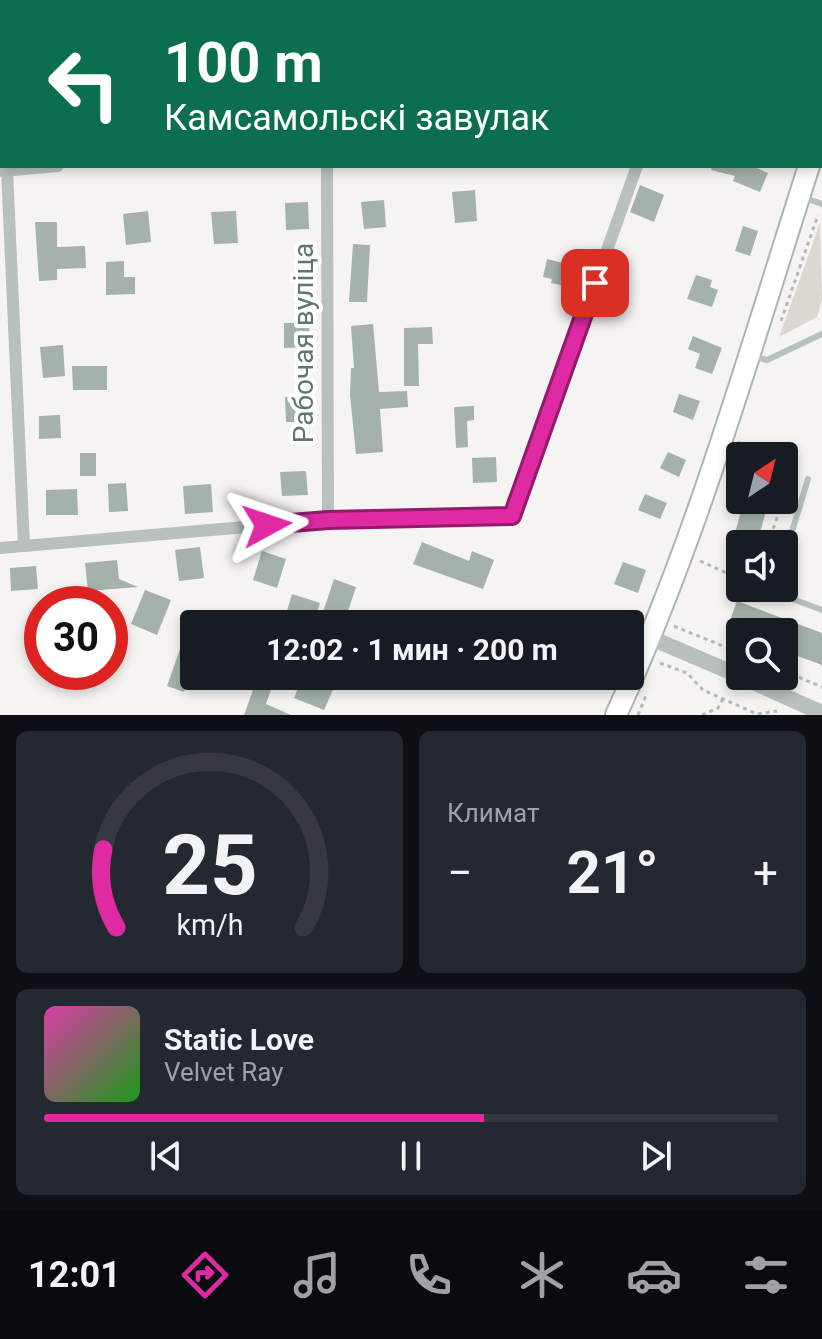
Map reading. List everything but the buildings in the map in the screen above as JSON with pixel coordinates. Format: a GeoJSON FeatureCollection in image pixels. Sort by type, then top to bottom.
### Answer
{"type":"FeatureCollection","features":[{"type":"Feature","properties":{"kind":"main road"},"geometry":{"type":"LineString","coordinates":[[616,715],[651,638],[750,355],[808,168]]}},
{"type":"Feature","properties":{"kind":"street"},"geometry":{"type":"LineString","coordinates":[[24,546],[4,171],[36,168]]}},
{"type":"Feature","properties":{"kind":"street","name":"Рабочая вуліца"},"geometry":{"type":"LineString","coordinates":[[327,168],[328,520]]}},
{"type":"Feature","properties":{"kind":"street"},"geometry":{"type":"LineString","coordinates":[[0,548],[328,520],[512,516],[636,168]]}},
{"type":"Feature","properties":{"kind":"street"},"geometry":{"type":"LineString","coordinates":[[651,638],[726,670]]}},
{"type":"Feature","properties":{"kind":"street"},"geometry":{"type":"LineString","coordinates":[[771,690],[822,713]]}},
{"type":"Feature","properties":{"kind":"lane"},"geometry":{"type":"LineString","coordinates":[[799,196],[822,204]]}},
{"type":"Feature","properties":{"kind":"lane"},"geometry":{"type":"LineString","coordinates":[[750,355],[767,360],[822,334]]}},
{"type":"Feature","properties":{"kind":"lane"},"geometry":{"type":"LineString","coordinates":[[793,530],[808,479]]}},
{"type":"Feature","properties":{"kind":"lane"},"geometry":{"type":"LineString","coordinates":[[798,601],[822,610]]}},
{"type":"Feature","properties":{"kind":"path"},"geometry":{"type":"LineString","coordinates":[[696,560],[726,573]]}},
{"type":"Feature","properties":{"kind":"path"},"geometry":{"type":"LineString","coordinates":[[674,626],[726,647]]}},
{"type":"Feature","properties":{"kind":"path"},"geometry":{"type":"LineString","coordinates":[[660,663],[687,673],[703,690],[753,714],[778,710]]}},
{"type":"Feature","properties":{"kind":"path"},"geometry":{"type":"LineString","coordinates":[[798,677],[822,687]]}},
{"type":"Feature","properties":{"kind":"path"},"geometry":{"type":"LineString","coordinates":[[702,715],[718,708],[723,699]]}},
{"type":"Feature","properties":{"kind":"shaded area"},"geometry":{"type":"Polygon","coordinates":[[[820,223],[822,299],[817,317],[779,337],[820,223]]]}},
{"type":"Feature","properties":{"kind":"route"},"geometry":{"type":"LineString","coordinates":[[267,525],[328,520],[512,516],[595,283]]}}]}
